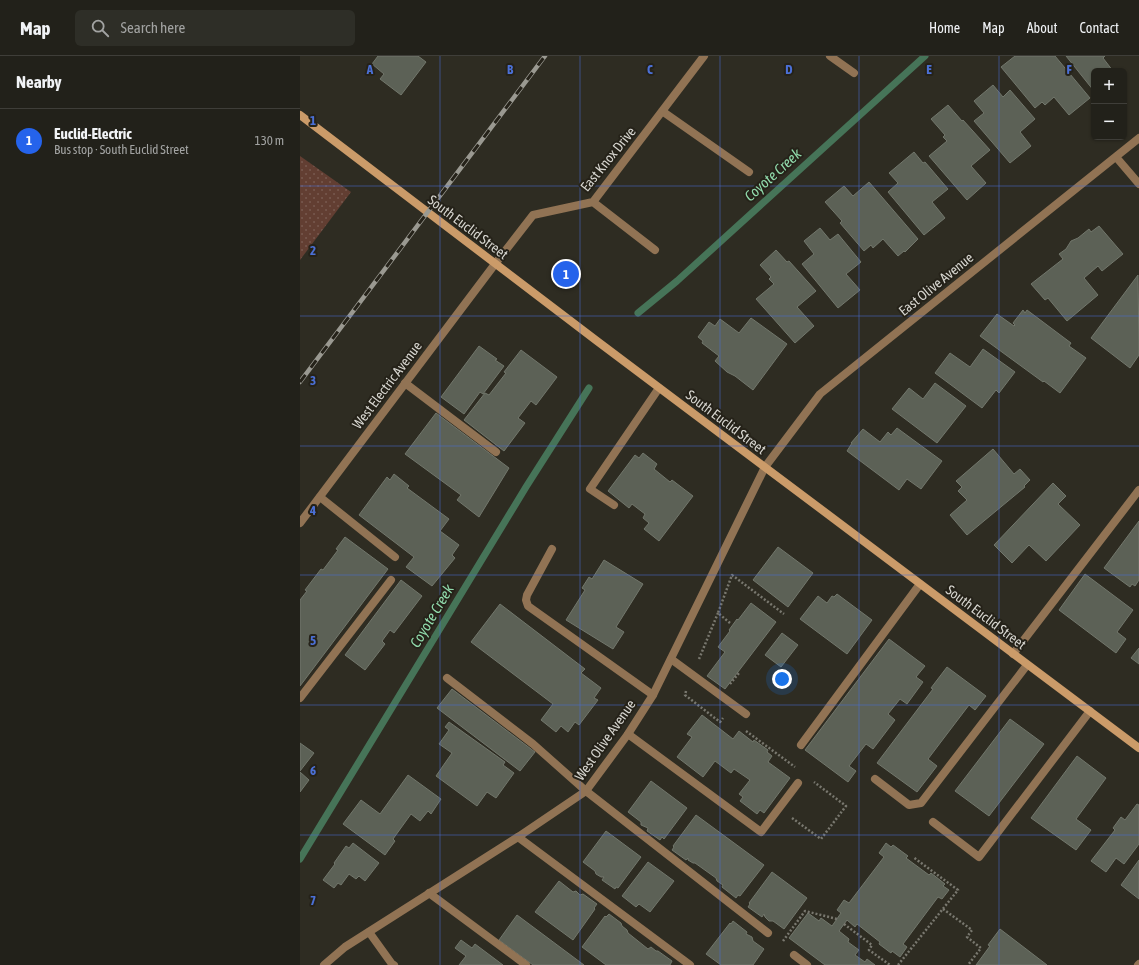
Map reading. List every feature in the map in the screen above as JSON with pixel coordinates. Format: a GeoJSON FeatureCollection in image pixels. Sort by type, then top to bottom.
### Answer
{"type":"FeatureCollection","features":[{"type":"Feature","properties":{"kind":"main road","name":"South Euclid Street"},"geometry":{"type":"LineString","coordinates":[[300,115],[627,364],[1139,748]]}},
{"type":"Feature","properties":{"kind":"street","name":"East Knox Drive"},"geometry":{"type":"LineString","coordinates":[[495,264],[533,215],[593,202],[704,56]]}},
{"type":"Feature","properties":{"kind":"street"},"geometry":{"type":"LineString","coordinates":[[830,56],[854,73]]}},
{"type":"Feature","properties":{"kind":"street"},"geometry":{"type":"LineString","coordinates":[[662,111],[749,172]]}},
{"type":"Feature","properties":{"kind":"street","name":"East Olive Avenue"},"geometry":{"type":"LineString","coordinates":[[765,467],[820,394],[1139,138]]}},
{"type":"Feature","properties":{"kind":"street"},"geometry":{"type":"LineString","coordinates":[[1116,157],[1139,184]]}},
{"type":"Feature","properties":{"kind":"street"},"geometry":{"type":"LineString","coordinates":[[593,202],[655,250]]}},
{"type":"Feature","properties":{"kind":"street","name":"West Electric Avenue"},"geometry":{"type":"LineString","coordinates":[[300,523],[495,264]]}},
{"type":"Feature","properties":{"kind":"street"},"geometry":{"type":"LineString","coordinates":[[405,383],[496,452]]}},
{"type":"Feature","properties":{"kind":"street"},"geometry":{"type":"LineString","coordinates":[[614,505],[590,490],[659,388]]}},
{"type":"Feature","properties":{"kind":"street","name":"West Olive Avenue"},"geometry":{"type":"LineString","coordinates":[[324,965],[345,947],[586,791],[628,734],[653,695],[765,467]]}},
{"type":"Feature","properties":{"kind":"street"},"geometry":{"type":"LineString","coordinates":[[1013,654],[1139,490]]}},
{"type":"Feature","properties":{"kind":"street"},"geometry":{"type":"LineString","coordinates":[[320,497],[395,558]]}},
{"type":"Feature","properties":{"kind":"street"},"geometry":{"type":"LineString","coordinates":[[552,550],[527,595],[526,600],[528,606],[653,695]]}},
{"type":"Feature","properties":{"kind":"street"},"geometry":{"type":"LineString","coordinates":[[300,698],[391,580]]}},
{"type":"Feature","properties":{"kind":"street"},"geometry":{"type":"LineString","coordinates":[[801,745],[920,584]]}},
{"type":"Feature","properties":{"kind":"street"},"geometry":{"type":"LineString","coordinates":[[671,659],[746,714]]}},
{"type":"Feature","properties":{"kind":"street"},"geometry":{"type":"LineString","coordinates":[[875,779],[909,805],[921,803],[1027,665]]}},
{"type":"Feature","properties":{"kind":"street"},"geometry":{"type":"LineString","coordinates":[[447,678],[533,744],[586,791],[768,934]]}},
{"type":"Feature","properties":{"kind":"street"},"geometry":{"type":"LineString","coordinates":[[933,822],[979,857],[1090,711]]}},
{"type":"Feature","properties":{"kind":"street"},"geometry":{"type":"LineString","coordinates":[[628,734],[761,832],[798,783]]}},
{"type":"Feature","properties":{"kind":"street"},"geometry":{"type":"LineString","coordinates":[[518,836],[690,965]]}},
{"type":"Feature","properties":{"kind":"street"},"geometry":{"type":"LineString","coordinates":[[429,893],[526,965]]}},
{"type":"Feature","properties":{"kind":"street"},"geometry":{"type":"LineString","coordinates":[[369,932],[392,965]]}},
{"type":"Feature","properties":{"kind":"street"},"geometry":{"type":"LineString","coordinates":[[794,955],[807,965]]}},
{"type":"Feature","properties":{"kind":"path"},"geometry":{"type":"LineString","coordinates":[[693,675],[732,575],[784,614]]}},
{"type":"Feature","properties":{"kind":"path"},"geometry":{"type":"LineString","coordinates":[[718,613],[730,623]]}},
{"type":"Feature","properties":{"kind":"path"},"geometry":{"type":"LineString","coordinates":[[779,808],[821,839],[846,806],[810,779]]}},
{"type":"Feature","properties":{"kind":"path"},"geometry":{"type":"LineString","coordinates":[[898,965],[958,890],[913,857]]}},
{"type":"Feature","properties":{"kind":"path"},"geometry":{"type":"LineString","coordinates":[[943,909],[972,930],[966,937],[982,948],[968,965]]}},
{"type":"Feature","properties":{"kind":"path"},"geometry":{"type":"LineString","coordinates":[[794,955],[780,946],[805,911],[837,919]]}},
{"type":"Feature","properties":{"kind":"path"},"geometry":{"type":"LineString","coordinates":[[844,924],[872,945],[869,950],[890,965]]}},
{"type":"Feature","properties":{"kind":"shaded area"},"geometry":{"type":"Polygon","coordinates":[[[300,156],[351,192],[300,260],[300,156]]]}},
{"type":"Feature","properties":{"kind":"building"},"geometry":{"type":"Polygon","coordinates":[[[378,56],[418,56],[426,62],[401,95],[380,79],[384,74],[372,64],[378,56]]]}},
{"type":"Feature","properties":{"kind":"building"},"geometry":{"type":"Polygon","coordinates":[[[1015,56],[1055,56],[1090,98],[1069,115],[1054,97],[1045,105],[1042,102],[1035,108],[1001,67],[1015,56]]]}},
{"type":"Feature","properties":{"kind":"building"},"geometry":{"type":"Polygon","coordinates":[[[1066,56],[1105,56],[1103,58],[1111,68],[1091,68],[1091,87],[1066,56]]]}},
{"type":"Feature","properties":{"kind":"building"},"geometry":{"type":"Polygon","coordinates":[[[993,85],[1003,97],[1010,90],[1035,119],[1020,132],[1031,146],[1010,163],[974,121],[984,113],[974,101],[993,85]]]}},
{"type":"Feature","properties":{"kind":"building"},"geometry":{"type":"Polygon","coordinates":[[[948,105],[990,150],[971,166],[986,183],[967,200],[929,156],[947,141],[943,137],[945,135],[931,119],[948,105]]]}},
{"type":"Feature","properties":{"kind":"building"},"geometry":{"type":"Polygon","coordinates":[[[914,152],[923,163],[925,162],[948,189],[932,202],[945,218],[924,235],[888,192],[898,183],[889,173],[914,152]]]}},
{"type":"Feature","properties":{"kind":"building"},"geometry":{"type":"Polygon","coordinates":[[[869,182],[918,239],[905,252],[904,251],[898,256],[883,239],[873,248],[871,245],[864,251],[840,223],[842,221],[825,202],[844,186],[853,196],[869,182]]]}},
{"type":"Feature","properties":{"kind":"building"},"geometry":{"type":"Polygon","coordinates":[[[1099,226],[1123,254],[1102,271],[1098,266],[1084,278],[1098,295],[1067,321],[1048,298],[1045,300],[1031,284],[1063,259],[1059,254],[1066,249],[1071,241],[1078,238],[1089,229],[1091,232],[1099,226]]]}},
{"type":"Feature","properties":{"kind":"building"},"geometry":{"type":"Polygon","coordinates":[[[820,228],[830,240],[838,234],[861,262],[846,274],[860,290],[838,308],[802,264],[814,254],[804,241],[820,228]]]}},
{"type":"Feature","properties":{"kind":"building"},"geometry":{"type":"Polygon","coordinates":[[[776,250],[787,262],[789,261],[816,291],[797,307],[814,326],[795,343],[756,299],[774,284],[769,279],[771,277],[760,265],[776,250]]]}},
{"type":"Feature","properties":{"kind":"building"},"geometry":{"type":"Polygon","coordinates":[[[1138,275],[1139,355],[1130,368],[1091,338],[1138,275]]]}},
{"type":"Feature","properties":{"kind":"building"},"geometry":{"type":"Polygon","coordinates":[[[1023,310],[1025,313],[1027,310],[1071,343],[1069,346],[1086,358],[1060,393],[980,336],[997,314],[1014,326],[1015,325],[1013,323],[1023,310]]]}},
{"type":"Feature","properties":{"kind":"building"},"geometry":{"type":"Polygon","coordinates":[[[751,318],[787,344],[753,390],[735,376],[727,372],[715,361],[719,356],[702,343],[703,341],[698,337],[709,322],[715,326],[720,319],[739,333],[751,318]]]}},
{"type":"Feature","properties":{"kind":"building"},"geometry":{"type":"Polygon","coordinates":[[[479,346],[504,366],[483,394],[480,392],[464,414],[441,397],[479,346]]]}},
{"type":"Feature","properties":{"kind":"building"},"geometry":{"type":"Polygon","coordinates":[[[983,349],[1015,372],[999,393],[996,390],[982,408],[935,373],[950,353],[970,367],[983,349]]]}},
{"type":"Feature","properties":{"kind":"building"},"geometry":{"type":"Polygon","coordinates":[[[521,350],[557,377],[536,405],[531,401],[518,418],[525,423],[504,451],[464,420],[485,393],[489,395],[521,350]]]}},
{"type":"Feature","properties":{"kind":"building"},"geometry":{"type":"Polygon","coordinates":[[[935,383],[966,406],[937,443],[892,409],[909,388],[923,399],[935,383]]]}},
{"type":"Feature","properties":{"kind":"building"},"geometry":{"type":"Polygon","coordinates":[[[436,413],[509,468],[479,517],[457,500],[461,495],[405,454],[436,413]]]}},
{"type":"Feature","properties":{"kind":"building"},"geometry":{"type":"Polygon","coordinates":[[[897,428],[942,461],[921,489],[907,479],[899,490],[847,451],[851,443],[863,429],[880,442],[888,432],[891,435],[897,428]]]}},
{"type":"Feature","properties":{"kind":"building"},"geometry":{"type":"Polygon","coordinates":[[[993,449],[1014,474],[1020,469],[1030,480],[1024,486],[1025,487],[967,535],[950,515],[967,500],[958,491],[962,487],[956,481],[993,449]]]}},
{"type":"Feature","properties":{"kind":"building"},"geometry":{"type":"Polygon","coordinates":[[[643,453],[657,464],[654,469],[670,482],[672,480],[693,496],[659,541],[644,529],[649,523],[643,518],[645,514],[632,504],[629,508],[608,491],[635,455],[639,458],[643,453]]]}},
{"type":"Feature","properties":{"kind":"building"},"geometry":{"type":"Polygon","coordinates":[[[394,474],[409,486],[407,488],[449,519],[440,531],[459,545],[452,555],[455,558],[432,586],[406,567],[414,557],[359,515],[387,477],[390,480],[394,474]]]}},
{"type":"Feature","properties":{"kind":"building"},"geometry":{"type":"Polygon","coordinates":[[[1053,483],[1066,496],[1058,504],[1080,525],[1046,561],[1029,545],[1012,563],[994,545],[1053,483]]]}},
{"type":"Feature","properties":{"kind":"building"},"geometry":{"type":"Polygon","coordinates":[[[1139,521],[1139,580],[1135,586],[1132,584],[1130,587],[1104,568],[1139,521]]]}},
{"type":"Feature","properties":{"kind":"building"},"geometry":{"type":"Polygon","coordinates":[[[345,537],[388,569],[300,686],[300,600],[307,591],[305,590],[338,550],[336,549],[345,537]]]}},
{"type":"Feature","properties":{"kind":"building"},"geometry":{"type":"Polygon","coordinates":[[[778,547],[813,573],[788,607],[753,580],[778,547]]]}},
{"type":"Feature","properties":{"kind":"building"},"geometry":{"type":"Polygon","coordinates":[[[604,560],[643,584],[616,627],[624,632],[613,649],[566,620],[585,590],[582,588],[589,577],[592,579],[604,560]]]}},
{"type":"Feature","properties":{"kind":"building"},"geometry":{"type":"Polygon","coordinates":[[[1085,574],[1133,610],[1117,632],[1126,639],[1116,653],[1059,610],[1085,574]]]}},
{"type":"Feature","properties":{"kind":"building"},"geometry":{"type":"Polygon","coordinates":[[[401,580],[422,596],[394,633],[390,630],[382,641],[385,644],[365,670],[345,655],[401,580]]]}},
{"type":"Feature","properties":{"kind":"building"},"geometry":{"type":"Polygon","coordinates":[[[837,594],[872,620],[847,654],[800,619],[818,596],[827,603],[832,596],[834,597],[837,594]]]}},
{"type":"Feature","properties":{"kind":"building"},"geometry":{"type":"Polygon","coordinates":[[[751,603],[776,622],[725,689],[707,676],[725,652],[718,647],[737,619],[738,620],[751,603]]]}},
{"type":"Feature","properties":{"kind":"building"},"geometry":{"type":"Polygon","coordinates":[[[500,604],[585,669],[581,673],[601,688],[594,698],[598,700],[579,725],[575,722],[568,732],[561,726],[556,732],[541,720],[553,704],[471,642],[500,604]]]}},
{"type":"Feature","properties":{"kind":"building"},"geometry":{"type":"Polygon","coordinates":[[[782,633],[798,645],[781,667],[765,655],[782,633]]]}},
{"type":"Feature","properties":{"kind":"building"},"geometry":{"type":"Polygon","coordinates":[[[889,639],[925,666],[916,677],[923,682],[907,704],[900,699],[888,714],[895,720],[873,749],[866,744],[849,766],[856,771],[848,782],[805,750],[889,639]]]}},
{"type":"Feature","properties":{"kind":"building"},"geometry":{"type":"Polygon","coordinates":[[[1139,648],[1139,664],[1131,658],[1139,648]]]}},
{"type":"Feature","properties":{"kind":"building"},"geometry":{"type":"Polygon","coordinates":[[[947,667],[986,696],[975,710],[969,705],[928,759],[937,766],[917,792],[877,763],[933,689],[931,688],[947,667]]]}},
{"type":"Feature","properties":{"kind":"building"},"geometry":{"type":"Polygon","coordinates":[[[452,689],[535,752],[520,771],[437,708],[452,689]]]}},
{"type":"Feature","properties":{"kind":"building"},"geometry":{"type":"Polygon","coordinates":[[[702,715],[733,739],[739,731],[753,742],[754,740],[768,750],[767,752],[772,756],[768,762],[790,778],[764,813],[760,810],[757,814],[740,801],[743,797],[739,794],[750,780],[734,769],[731,773],[715,761],[703,777],[677,757],[692,737],[687,734],[702,715]]]}},
{"type":"Feature","properties":{"kind":"building"},"geometry":{"type":"Polygon","coordinates":[[[1010,719],[1044,744],[989,816],[955,791],[1010,719]]]}},
{"type":"Feature","properties":{"kind":"building"},"geometry":{"type":"Polygon","coordinates":[[[449,722],[505,762],[503,765],[514,773],[496,798],[487,792],[477,806],[436,776],[452,753],[439,744],[449,730],[445,727],[449,722]]]}},
{"type":"Feature","properties":{"kind":"building"},"geometry":{"type":"Polygon","coordinates":[[[300,743],[314,753],[300,771],[300,743]]]}},
{"type":"Feature","properties":{"kind":"building"},"geometry":{"type":"Polygon","coordinates":[[[1077,756],[1106,778],[1076,819],[1091,830],[1076,850],[1031,818],[1077,756]]]}},
{"type":"Feature","properties":{"kind":"building"},"geometry":{"type":"Polygon","coordinates":[[[300,772],[309,780],[300,792],[300,772]]]}},
{"type":"Feature","properties":{"kind":"building"},"geometry":{"type":"Polygon","coordinates":[[[408,775],[441,799],[431,814],[428,811],[420,821],[411,814],[393,839],[395,841],[385,855],[343,824],[361,800],[380,814],[408,775]]]}},
{"type":"Feature","properties":{"kind":"building"},"geometry":{"type":"Polygon","coordinates":[[[651,781],[687,808],[664,839],[662,837],[660,840],[647,831],[648,828],[641,825],[641,822],[628,812],[651,781]]]}},
{"type":"Feature","properties":{"kind":"building"},"geometry":{"type":"Polygon","coordinates":[[[1137,804],[1139,805],[1139,844],[1124,864],[1116,858],[1106,872],[1091,861],[1115,830],[1113,828],[1121,817],[1125,820],[1137,804]]]}},
{"type":"Feature","properties":{"kind":"building"},"geometry":{"type":"Polygon","coordinates":[[[696,815],[764,865],[740,896],[738,895],[736,898],[722,887],[723,885],[717,881],[716,878],[695,863],[688,860],[688,858],[686,860],[672,850],[674,847],[673,846],[696,815]]]}},
{"type":"Feature","properties":{"kind":"building"},"geometry":{"type":"Polygon","coordinates":[[[606,831],[641,857],[618,888],[616,887],[615,889],[602,880],[604,877],[596,874],[595,871],[583,862],[606,831]]]}},
{"type":"Feature","properties":{"kind":"building"},"geometry":{"type":"Polygon","coordinates":[[[353,843],[379,863],[365,881],[359,876],[356,879],[349,874],[341,885],[338,883],[334,888],[323,880],[346,846],[349,848],[353,843]]]}},
{"type":"Feature","properties":{"kind":"building"},"geometry":{"type":"Polygon","coordinates":[[[886,843],[891,847],[893,845],[908,856],[906,858],[929,875],[931,873],[945,884],[943,886],[949,890],[942,899],[938,897],[903,944],[907,947],[900,957],[892,951],[891,953],[879,944],[880,942],[857,924],[855,927],[847,920],[839,931],[849,939],[848,942],[859,950],[855,955],[865,962],[867,959],[875,965],[825,965],[789,938],[808,913],[819,921],[821,918],[832,926],[841,913],[837,910],[844,900],[849,903],[884,857],[879,853],[886,843]]]}},
{"type":"Feature","properties":{"kind":"building"},"geometry":{"type":"Polygon","coordinates":[[[1139,860],[1139,899],[1121,885],[1139,860]]]}},
{"type":"Feature","properties":{"kind":"building"},"geometry":{"type":"Polygon","coordinates":[[[648,862],[674,881],[650,912],[639,904],[636,907],[622,896],[648,862]]]}},
{"type":"Feature","properties":{"kind":"building"},"geometry":{"type":"Polygon","coordinates":[[[772,872],[807,898],[784,929],[773,921],[769,921],[764,914],[762,917],[748,907],[750,904],[749,903],[772,872]]]}},
{"type":"Feature","properties":{"kind":"building"},"geometry":{"type":"Polygon","coordinates":[[[559,881],[573,892],[576,891],[580,895],[583,894],[597,904],[573,940],[535,912],[559,881]]]}},
{"type":"Feature","properties":{"kind":"building"},"geometry":{"type":"Polygon","coordinates":[[[609,914],[621,923],[628,933],[648,949],[651,947],[672,961],[670,965],[606,965],[582,947],[605,916],[606,917],[609,914]]]}},
{"type":"Feature","properties":{"kind":"building"},"geometry":{"type":"Polygon","coordinates":[[[517,915],[584,965],[533,965],[499,940],[517,915]]]}},
{"type":"Feature","properties":{"kind":"building"},"geometry":{"type":"Polygon","coordinates":[[[733,921],[747,932],[746,934],[752,937],[753,941],[764,949],[753,965],[721,965],[706,954],[733,921]]]}},
{"type":"Feature","properties":{"kind":"building"},"geometry":{"type":"Polygon","coordinates":[[[1000,929],[1047,965],[976,965],[1000,929]]]}},
{"type":"Feature","properties":{"kind":"building"},"geometry":{"type":"Polygon","coordinates":[[[461,940],[472,948],[475,944],[503,965],[459,965],[466,956],[455,948],[461,940]]]}},
{"type":"Feature","properties":{"kind":"waterway","name":"Coyote Creek"},"geometry":{"type":"LineString","coordinates":[[638,313],[677,281],[925,56]]}},
{"type":"Feature","properties":{"kind":"waterway","name":"Coyote Creek"},"geometry":{"type":"LineString","coordinates":[[300,859],[526,487],[589,388]]}},
{"type":"Feature","properties":{"kind":"railway"},"geometry":{"type":"LineString","coordinates":[[300,382],[545,56]]}},
{"type":"Feature","properties":{"kind":"place","name":"Euclid-Electric"},"geometry":{"type":"Point","coordinates":[566,274]}}]}
